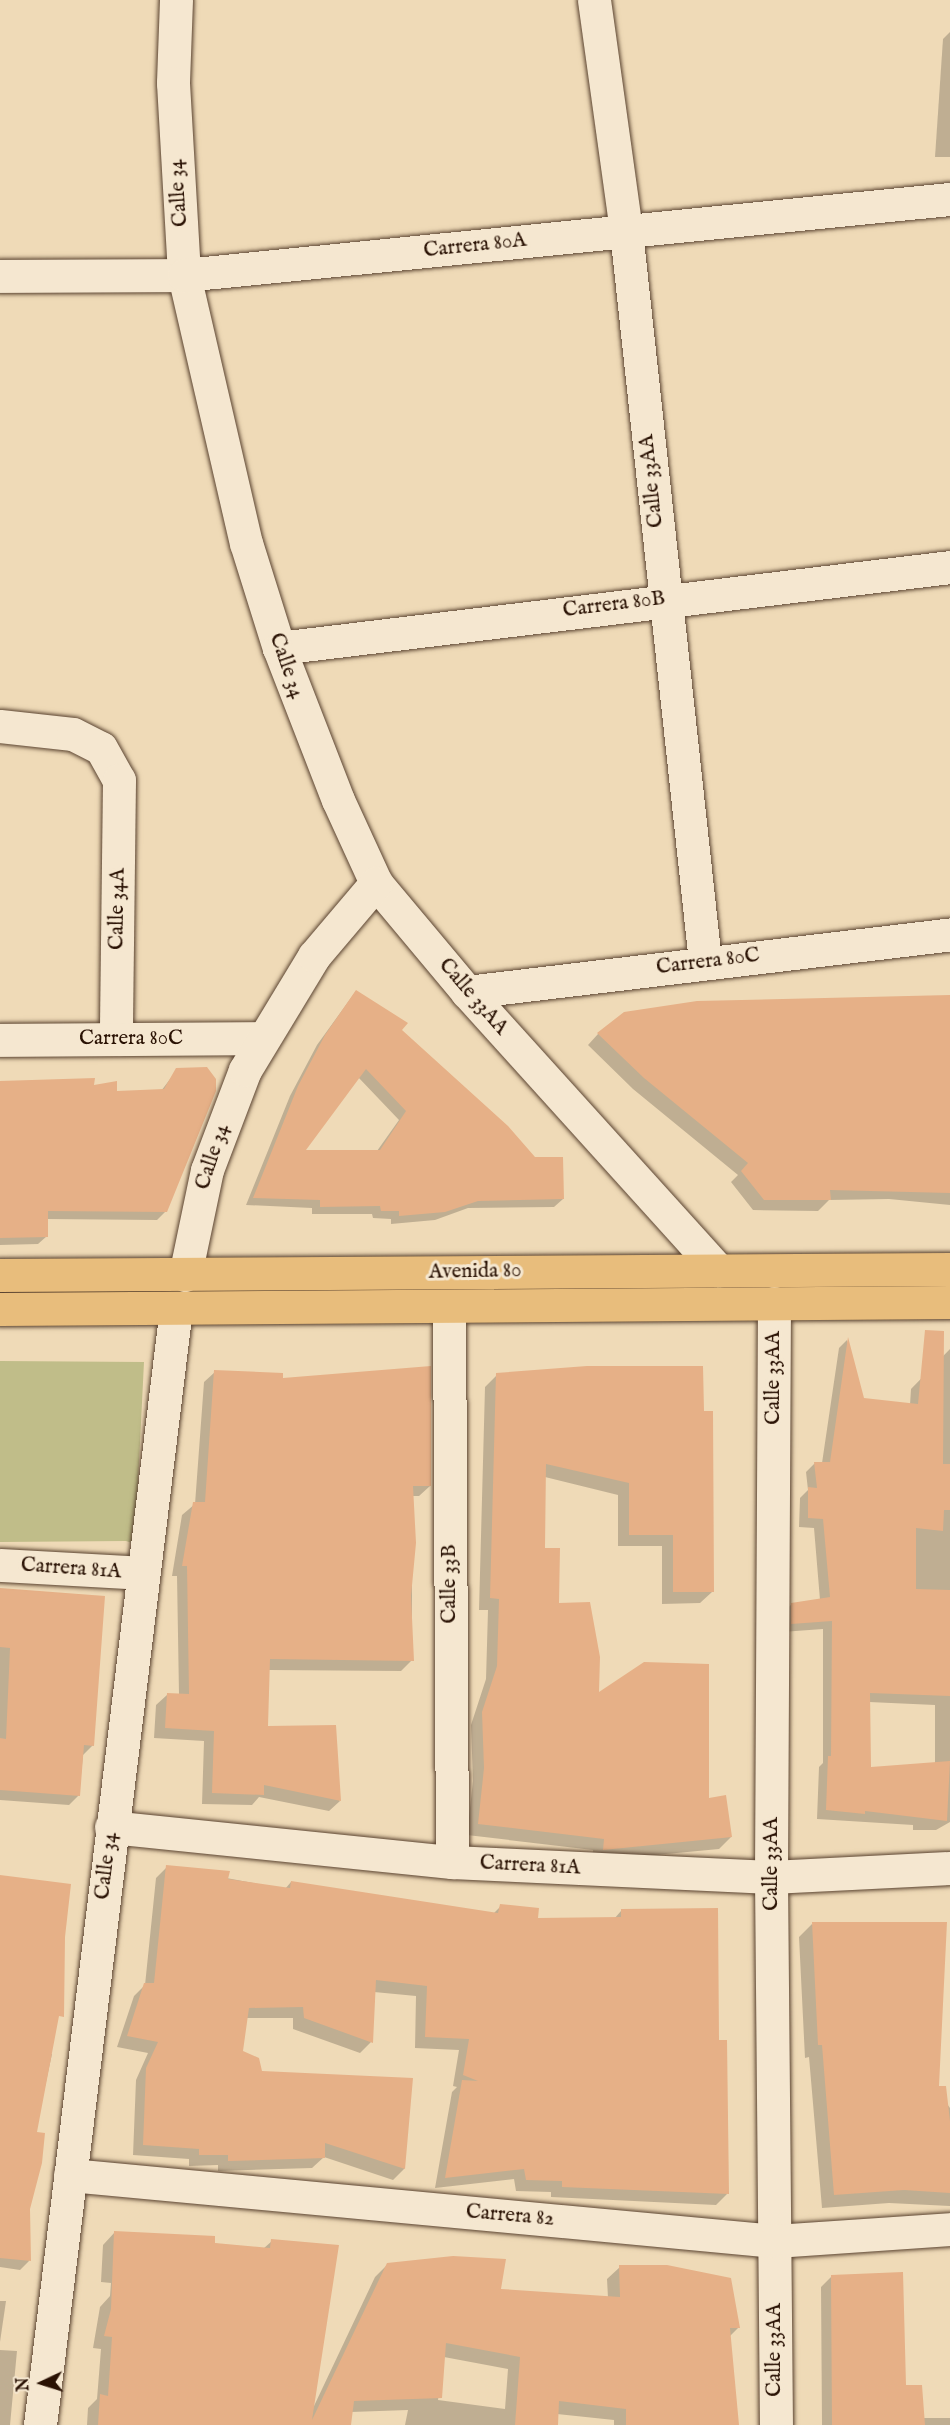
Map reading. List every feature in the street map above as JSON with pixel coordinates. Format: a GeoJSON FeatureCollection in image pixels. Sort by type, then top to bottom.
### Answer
{"type":"FeatureCollection","features":[{"type":"Feature","properties":{"kind":"main road","name":"Avenida 80"},"geometry":{"type":"LineString","coordinates":[[0,1275],[950,1269]]}},
{"type":"Feature","properties":{"kind":"main road","name":"Avenida 80"},"geometry":{"type":"LineString","coordinates":[[0,1310],[950,1302]]}},
{"type":"Feature","properties":{"kind":"street","name":"Calle 34"},"geometry":{"type":"LineString","coordinates":[[176,0],[173,83],[184,275],[223,455],[279,648],[334,790],[376,883],[314,956],[262,1038],[231,1102],[207,1170],[185,1275]]}},
{"type":"Feature","properties":{"kind":"street","name":"Calle 33AA"},"geometry":{"type":"LineString","coordinates":[[594,0],[626,231],[705,962]]}},
{"type":"Feature","properties":{"kind":"street","name":"Carrera 80A"},"geometry":{"type":"LineString","coordinates":[[0,276],[184,275],[950,199]]}},
{"type":"Feature","properties":{"kind":"street","name":"Carrera 80B"},"geometry":{"type":"LineString","coordinates":[[279,648],[664,599],[950,567]]}},
{"type":"Feature","properties":{"kind":"street","name":"Calle 34A"},"geometry":{"type":"LineString","coordinates":[[0,726],[73,734],[101,748],[119,780],[116,1039]]}},
{"type":"Feature","properties":{"kind":"street","name":"Calle 33AA"},"geometry":{"type":"LineString","coordinates":[[376,883],[467,992],[718,1270]]}},
{"type":"Feature","properties":{"kind":"street","name":"Carrera 80C"},"geometry":{"type":"LineString","coordinates":[[467,992],[950,934]]}},
{"type":"Feature","properties":{"kind":"street","name":"Carrera 80C"},"geometry":{"type":"LineString","coordinates":[[0,1040],[262,1038]]}},
{"type":"Feature","properties":{"kind":"street","name":"Calle 33AA"},"geometry":{"type":"LineString","coordinates":[[774,1304],[771,1877],[776,2425]]}},
{"type":"Feature","properties":{"kind":"street","name":"Calle 33B"},"geometry":{"type":"LineString","coordinates":[[449,1306],[452,1862]]}},
{"type":"Feature","properties":{"kind":"street","name":"Calle 34"},"geometry":{"type":"LineString","coordinates":[[40,2425],[176,1308]]}},
{"type":"Feature","properties":{"kind":"street","name":"Carrera 81A"},"geometry":{"type":"LineString","coordinates":[[0,1564],[142,1573]]}},
{"type":"Feature","properties":{"kind":"street","name":"Carrera 81A"},"geometry":{"type":"LineString","coordinates":[[111,1827],[452,1862],[771,1877],[950,1869]]}},
{"type":"Feature","properties":{"kind":"street","name":"Carrera 82"},"geometry":{"type":"LineString","coordinates":[[69,2175],[775,2241],[950,2229]]}},
{"type":"Feature","properties":{"kind":"shaded area"},"geometry":{"type":"Polygon","coordinates":[[[0,1361],[144,1362],[135,1544],[126,1541],[0,1542],[0,1361]]]}},
{"type":"Feature","properties":{"kind":"building"},"geometry":{"type":"Polygon","coordinates":[[[356,990],[408,1023],[402,1030],[508,1126],[535,1157],[563,1157],[564,1199],[478,1201],[445,1212],[399,1216],[399,1211],[381,1211],[380,1206],[320,1207],[320,1200],[253,1198],[298,1086],[325,1035],[356,990]],[[366,1069],[306,1150],[380,1150],[406,1111],[366,1069]]]}},
{"type":"Feature","properties":{"kind":"building"},"geometry":{"type":"Polygon","coordinates":[[[950,995],[950,1193],[830,1190],[831,1200],[764,1200],[741,1171],[748,1163],[644,1078],[597,1033],[624,1012],[697,1001],[950,995]]]}},
{"type":"Feature","properties":{"kind":"building"},"geometry":{"type":"Polygon","coordinates":[[[207,1067],[216,1079],[216,1091],[167,1212],[48,1211],[48,1237],[0,1238],[0,1081],[95,1078],[94,1085],[117,1081],[117,1091],[164,1089],[176,1068],[207,1067]]]}},
{"type":"Feature","properties":{"kind":"building"},"geometry":{"type":"Polygon","coordinates":[[[925,1330],[944,1331],[943,1464],[950,1464],[950,1510],[944,1510],[943,1531],[916,1528],[916,1589],[950,1590],[950,1696],[870,1693],[871,1767],[950,1761],[947,1821],[865,1811],[865,1814],[826,1810],[828,1756],[831,1756],[832,1621],[791,1624],[791,1603],[830,1597],[823,1519],[808,1518],[808,1487],[817,1488],[814,1462],[830,1462],[848,1337],[864,1398],[918,1404],[925,1330]]]}},
{"type":"Feature","properties":{"kind":"building"},"geometry":{"type":"Polygon","coordinates":[[[431,1366],[431,1486],[413,1486],[416,1543],[411,1596],[414,1661],[270,1659],[268,1726],[336,1725],[341,1801],[264,1785],[264,1795],[212,1793],[214,1731],[165,1728],[167,1693],[189,1694],[187,1566],[182,1566],[193,1502],[205,1502],[214,1370],[283,1373],[283,1378],[431,1366]]]}},
{"type":"Feature","properties":{"kind":"building"},"geometry":{"type":"Polygon","coordinates":[[[587,1366],[703,1366],[704,1411],[713,1411],[714,1592],[673,1592],[673,1535],[629,1535],[629,1483],[546,1464],[545,1548],[560,1548],[559,1603],[590,1602],[600,1657],[599,1692],[644,1662],[709,1664],[709,1798],[726,1795],[732,1837],[603,1850],[604,1839],[478,1824],[484,1768],[482,1712],[497,1666],[499,1599],[490,1598],[496,1373],[587,1366]]]}},
{"type":"Feature","properties":{"kind":"building"},"geometry":{"type":"Polygon","coordinates":[[[0,1588],[105,1596],[94,1746],[84,1745],[80,1796],[0,1790],[0,1738],[6,1739],[10,1648],[0,1647],[0,1588]]]}},
{"type":"Feature","properties":{"kind":"building"},"geometry":{"type":"Polygon","coordinates":[[[166,1865],[230,1871],[228,1879],[290,1888],[291,1881],[498,1913],[500,1904],[539,1908],[538,1918],[621,1917],[621,1909],[718,1908],[719,2040],[727,2040],[729,2194],[562,2187],[562,2181],[526,2180],[524,2169],[445,2178],[462,2080],[478,2081],[463,2075],[469,2039],[425,2037],[427,1986],[376,1980],[373,2043],[304,2018],[303,2007],[249,2008],[243,2051],[259,2058],[262,2071],[413,2078],[405,2169],[325,2143],[325,2158],[228,2161],[228,2155],[199,2155],[199,2149],[143,2145],[146,2068],[158,2042],[127,2036],[144,1983],[154,1983],[166,1865]]]}},
{"type":"Feature","properties":{"kind":"building"},"geometry":{"type":"Polygon","coordinates":[[[0,1875],[71,1884],[65,1937],[64,2017],[59,2016],[37,2132],[45,2133],[42,2163],[30,2209],[31,2261],[0,2258],[0,1875]]]}},
{"type":"Feature","properties":{"kind":"building"},"geometry":{"type":"Polygon","coordinates":[[[812,1922],[947,1922],[939,2086],[946,2086],[950,2121],[950,2193],[904,2190],[834,2195],[822,2045],[818,2045],[812,1922]]]}},
{"type":"Feature","properties":{"kind":"building"},"geometry":{"type":"Polygon","coordinates":[[[114,2231],[215,2236],[215,2243],[270,2248],[271,2239],[339,2245],[312,2420],[387,2263],[453,2256],[506,2259],[501,2289],[620,2297],[619,2265],[667,2265],[731,2278],[740,2328],[730,2328],[739,2425],[626,2425],[626,2409],[559,2401],[558,2425],[515,2425],[520,2357],[446,2343],[442,2398],[354,2401],[351,2425],[98,2425],[100,2394],[108,2396],[112,2337],[104,2336],[111,2309],[114,2231]]]}},
{"type":"Feature","properties":{"kind":"building"},"geometry":{"type":"Polygon","coordinates":[[[903,2272],[906,2385],[922,2385],[925,2425],[832,2425],[831,2275],[903,2272]]]}}]}
